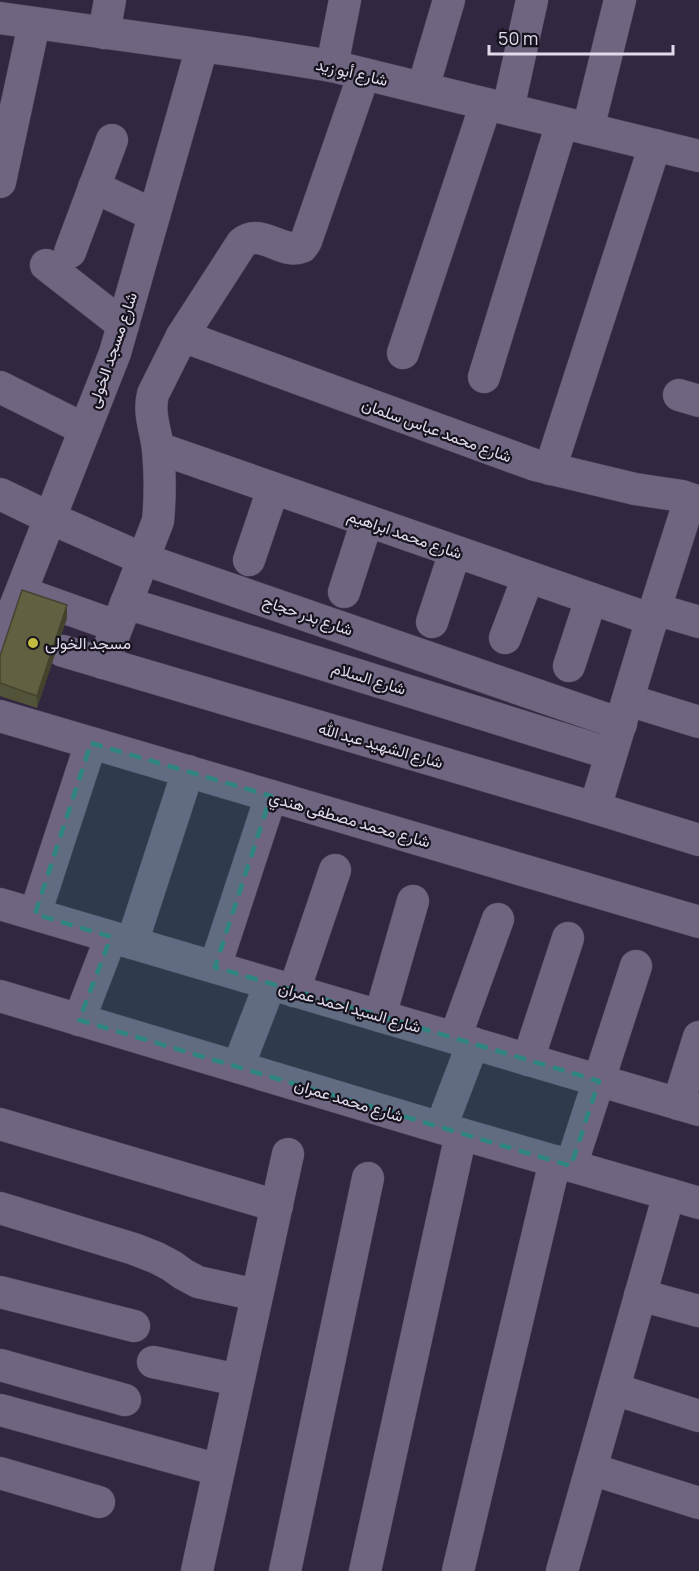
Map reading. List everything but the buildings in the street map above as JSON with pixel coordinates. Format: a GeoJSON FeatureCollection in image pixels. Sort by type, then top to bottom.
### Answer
{"type":"FeatureCollection","features":[{"type":"Feature","properties":{"kind":"street"},"geometry":{"type":"LineString","coordinates":[[104,33],[110,0]]}},
{"type":"Feature","properties":{"kind":"street"},"geometry":{"type":"LineString","coordinates":[[332,66],[345,0]]}},
{"type":"Feature","properties":{"kind":"street"},"geometry":{"type":"LineString","coordinates":[[423,88],[449,0]]}},
{"type":"Feature","properties":{"kind":"street"},"geometry":{"type":"LineString","coordinates":[[403,353],[497,107],[532,0]]}},
{"type":"Feature","properties":{"kind":"street"},"geometry":{"type":"LineString","coordinates":[[484,376],[620,0]]}},
{"type":"Feature","properties":{"kind":"street","name":"شارع أبو زيد"},"geometry":{"type":"LineString","coordinates":[[0,18],[332,66],[699,156]]}},
{"type":"Feature","properties":{"kind":"street"},"geometry":{"type":"LineString","coordinates":[[2,168],[34,24]]}},
{"type":"Feature","properties":{"kind":"street","name":"شارع مسجد الخولى"},"geometry":{"type":"LineString","coordinates":[[0,645],[10,588],[50,518],[115,353],[202,47]]}},
{"type":"Feature","properties":{"kind":"street"},"geometry":{"type":"LineString","coordinates":[[103,663],[158,521],[158,448],[150,404],[153,394],[182,336],[246,239],[257,238],[293,249],[302,247],[306,241],[364,74]]}},
{"type":"Feature","properties":{"kind":"street"},"geometry":{"type":"LineString","coordinates":[[112,140],[94,187],[58,259],[123,325]]}},
{"type":"Feature","properties":{"kind":"street"},"geometry":{"type":"LineString","coordinates":[[550,469],[655,145]]}},
{"type":"Feature","properties":{"kind":"street"},"geometry":{"type":"LineString","coordinates":[[94,187],[154,215]]}},
{"type":"Feature","properties":{"kind":"street","name":"شارع محمد عباس سلمان"},"geometry":{"type":"LineString","coordinates":[[182,336],[536,465],[635,489],[694,500]]}},
{"type":"Feature","properties":{"kind":"street"},"geometry":{"type":"LineString","coordinates":[[0,387],[84,429]]}},
{"type":"Feature","properties":{"kind":"street","name":"شارع محمد ابراهيم"},"geometry":{"type":"LineString","coordinates":[[158,448],[591,599],[699,622]]}},
{"type":"Feature","properties":{"kind":"street"},"geometry":{"type":"LineString","coordinates":[[249,560],[273,489]]}},
{"type":"Feature","properties":{"kind":"street","name":"شارع بدر حجاج"},"geometry":{"type":"LineString","coordinates":[[0,494],[143,559],[624,712],[699,722]]}},
{"type":"Feature","properties":{"kind":"street"},"geometry":{"type":"LineString","coordinates":[[595,808],[654,614],[694,500]]}},
{"type":"Feature","properties":{"kind":"street"},"geometry":{"type":"LineString","coordinates":[[344,592],[367,521]]}},
{"type":"Feature","properties":{"kind":"street"},"geometry":{"type":"LineString","coordinates":[[432,622],[455,552]]}},
{"type":"Feature","properties":{"kind":"street"},"geometry":{"type":"LineString","coordinates":[[506,638],[528,578]]}},
{"type":"Feature","properties":{"kind":"street","name":"شارع السلام"},"geometry":{"type":"LineString","coordinates":[[10,588],[121,614],[611,754]]}},
{"type":"Feature","properties":{"kind":"street"},"geometry":{"type":"LineString","coordinates":[[569,666],[591,599]]}},
{"type":"Feature","properties":{"kind":"street","name":"شارع الشهيد عبد الله"},"geometry":{"type":"LineString","coordinates":[[63,651],[699,840]]}},
{"type":"Feature","properties":{"kind":"street","name":"شارع محمد مصطفى هندي"},"geometry":{"type":"LineString","coordinates":[[0,716],[699,922]]}},
{"type":"Feature","properties":{"kind":"street"},"geometry":{"type":"LineString","coordinates":[[35,914],[91,743]]}},
{"type":"Feature","properties":{"kind":"street"},"geometry":{"type":"LineString","coordinates":[[78,1020],[122,940],[188,771]]}},
{"type":"Feature","properties":{"kind":"street"},"geometry":{"type":"LineString","coordinates":[[215,967],[271,796]]}},
{"type":"Feature","properties":{"kind":"street"},"geometry":{"type":"LineString","coordinates":[[238,1067],[282,987],[335,870]]}},
{"type":"Feature","properties":{"kind":"street"},"geometry":{"type":"LineString","coordinates":[[380,1016],[413,901]]}},
{"type":"Feature","properties":{"kind":"street","name":"شارع السيد احمد عمران"},"geometry":{"type":"LineString","coordinates":[[0,904],[688,1107]]}},
{"type":"Feature","properties":{"kind":"street"},"geometry":{"type":"LineString","coordinates":[[365,1571],[451,1131],[464,1040],[498,919]]}},
{"type":"Feature","properties":{"kind":"street"},"geometry":{"type":"LineString","coordinates":[[528,1060],[568,938]]}},
{"type":"Feature","properties":{"kind":"street"},"geometry":{"type":"LineString","coordinates":[[458,1571],[563,1163],[599,1081],[636,966]]}},
{"type":"Feature","properties":{"kind":"street","name":"شارع محمد عمران"},"geometry":{"type":"LineString","coordinates":[[0,996],[699,1203]]}},
{"type":"Feature","properties":{"kind":"street"},"geometry":{"type":"LineString","coordinates":[[688,1107],[699,1037]]}},
{"type":"Feature","properties":{"kind":"street"},"geometry":{"type":"LineString","coordinates":[[0,1124],[276,1206]]}},
{"type":"Feature","properties":{"kind":"street"},"geometry":{"type":"LineString","coordinates":[[197,1571],[288,1154]]}},
{"type":"Feature","properties":{"kind":"street"},"geometry":{"type":"LineString","coordinates":[[285,1571],[368,1178]]}},
{"type":"Feature","properties":{"kind":"street"},"geometry":{"type":"LineString","coordinates":[[562,1571],[669,1194]]}},
{"type":"Feature","properties":{"kind":"street"},"geometry":{"type":"LineString","coordinates":[[0,1208],[157,1258],[198,1282],[257,1295]]}},
{"type":"Feature","properties":{"kind":"street"},"geometry":{"type":"LineString","coordinates":[[0,1292],[134,1326]]}},
{"type":"Feature","properties":{"kind":"street"},"geometry":{"type":"LineString","coordinates":[[640,1295],[699,1311]]}},
{"type":"Feature","properties":{"kind":"street"},"geometry":{"type":"LineString","coordinates":[[153,1362],[238,1380]]}},
{"type":"Feature","properties":{"kind":"street"},"geometry":{"type":"LineString","coordinates":[[0,1365],[124,1400]]}},
{"type":"Feature","properties":{"kind":"street"},"geometry":{"type":"LineString","coordinates":[[614,1389],[699,1416]]}},
{"type":"Feature","properties":{"kind":"street"},"geometry":{"type":"LineString","coordinates":[[0,1410],[219,1470]]}},
{"type":"Feature","properties":{"kind":"street"},"geometry":{"type":"LineString","coordinates":[[591,1469],[699,1503]]}},
{"type":"Feature","properties":{"kind":"street"},"geometry":{"type":"LineString","coordinates":[[0,1473],[99,1502]]}},
{"type":"Feature","properties":{"kind":"highlighted area"},"geometry":{"type":"Polygon","coordinates":[[[91,743],[271,796],[215,967],[599,1081],[571,1166],[79,1020],[111,937],[35,914],[91,743]]]}},
{"type":"Feature","properties":{"kind":"place","name":"مسجد الخولى"},"geometry":{"type":"Point","coordinates":[33,643]}}]}
